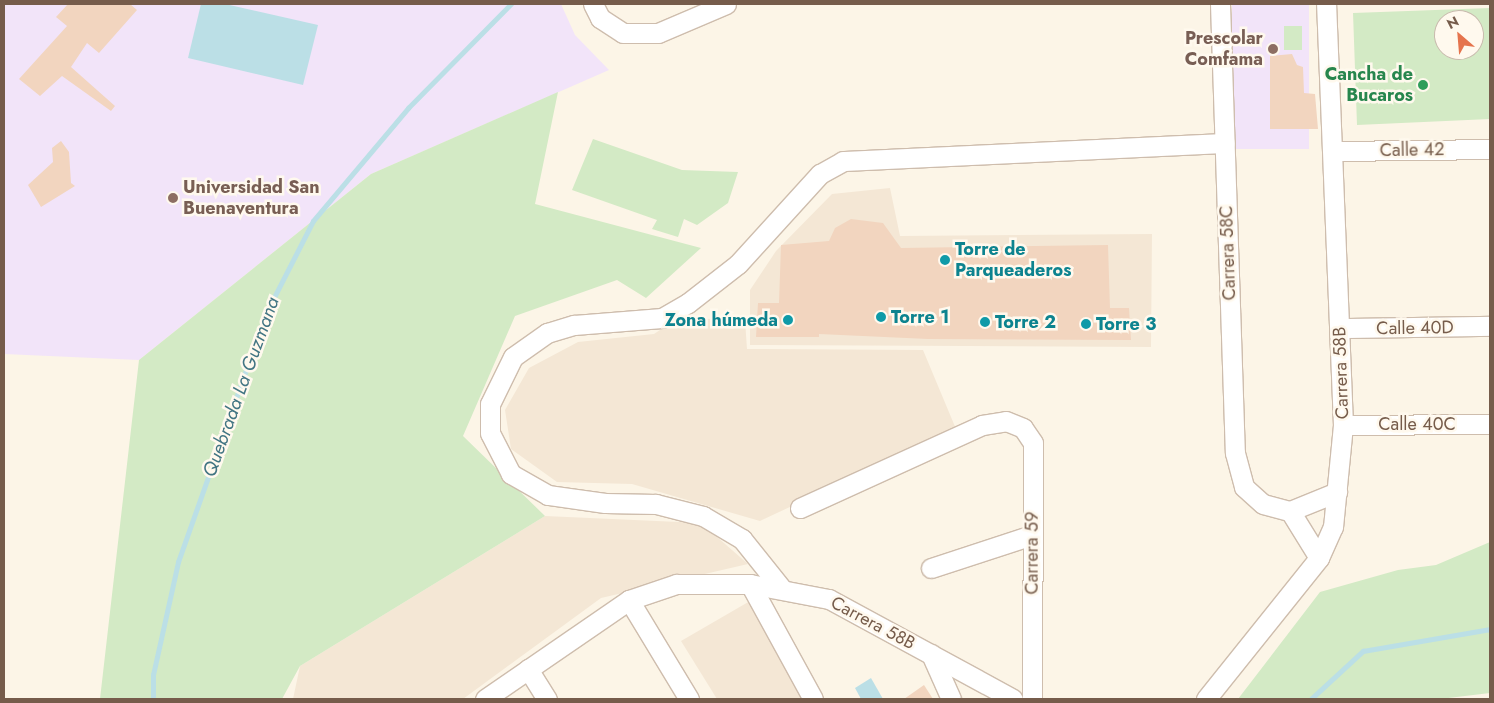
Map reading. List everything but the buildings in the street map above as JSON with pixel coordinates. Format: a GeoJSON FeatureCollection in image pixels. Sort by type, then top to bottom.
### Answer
{"type":"FeatureCollection","features":[{"type":"Feature","properties":{"kind":"street"},"geometry":{"type":"LineString","coordinates":[[593,4],[600,18],[623,33],[658,33],[726,4]]}},
{"type":"Feature","properties":{"kind":"street","name":"Carrera 58C"},"geometry":{"type":"LineString","coordinates":[[1220,4],[1235,453],[1244,487],[1254,498],[1290,511]]}},
{"type":"Feature","properties":{"kind":"street","name":"Carrera 58B"},"geometry":{"type":"LineString","coordinates":[[1206,699],[1319,558],[1333,527],[1343,425],[1334,151],[1326,4]]}},
{"type":"Feature","properties":{"kind":"street"},"geometry":{"type":"LineString","coordinates":[[782,590],[742,539],[703,516],[656,504],[606,503],[548,495],[511,474],[490,433],[490,404],[513,357],[547,333],[574,325],[662,318],[688,303],[744,258],[820,174],[843,161],[1224,142]]}},
{"type":"Feature","properties":{"kind":"street","name":"Calle 42"},"geometry":{"type":"LineString","coordinates":[[1334,151],[1490,149]]}},
{"type":"Feature","properties":{"kind":"street","name":"Calle 40D"},"geometry":{"type":"LineString","coordinates":[[1340,328],[1490,326]]}},
{"type":"Feature","properties":{"kind":"street","name":"Carrera 59"},"geometry":{"type":"LineString","coordinates":[[800,508],[982,425],[1006,421],[1024,428],[1033,442],[1032,699]]}},
{"type":"Feature","properties":{"kind":"street","name":"Calle 40C"},"geometry":{"type":"LineString","coordinates":[[1343,425],[1490,424]]}},
{"type":"Feature","properties":{"kind":"street"},"geometry":{"type":"LineString","coordinates":[[1319,558],[1290,511],[1336,492]]}},
{"type":"Feature","properties":{"kind":"street"},"geometry":{"type":"LineString","coordinates":[[931,568],[1032,535]]}},
{"type":"Feature","properties":{"kind":"street","name":"Carrera 58B"},"geometry":{"type":"LineString","coordinates":[[485,699],[629,600],[676,584],[750,584],[829,599],[1013,699]]}},
{"type":"Feature","properties":{"kind":"street"},"geometry":{"type":"LineString","coordinates":[[750,584],[813,699]]}},
{"type":"Feature","properties":{"kind":"street"},"geometry":{"type":"LineString","coordinates":[[629,600],[689,699]]}},
{"type":"Feature","properties":{"kind":"street"},"geometry":{"type":"LineString","coordinates":[[931,654],[951,699]]}},
{"type":"Feature","properties":{"kind":"street"},"geometry":{"type":"LineString","coordinates":[[528,669],[547,699]]}},
{"type":"Feature","properties":{"kind":"shaded area","name":"Universidad San Buenaventura"},"geometry":{"type":"Polygon","coordinates":[[[4,4],[561,4],[575,35],[609,70],[371,174],[139,360],[4,354],[4,4]]]}},
{"type":"Feature","properties":{"kind":"shaded area","name":"Prescolar Comfama"},"geometry":{"type":"Polygon","coordinates":[[[1232,4],[1309,4],[1309,149],[1232,149],[1232,4]]]}},
{"type":"Feature","properties":{"kind":"shaded area"},"geometry":{"type":"Polygon","coordinates":[[[890,188],[900,236],[1152,234],[1151,347],[750,345],[750,290],[776,251],[832,194],[890,188]]]}},
{"type":"Feature","properties":{"kind":"shaded area"},"geometry":{"type":"Polygon","coordinates":[[[678,318],[745,320],[747,349],[923,350],[956,429],[760,521],[632,484],[557,482],[511,449],[505,410],[529,368],[578,342],[654,334],[678,318]]]}},
{"type":"Feature","properties":{"kind":"shaded area"},"geometry":{"type":"Polygon","coordinates":[[[545,516],[701,523],[748,564],[601,598],[463,699],[293,699],[300,666],[545,516]]]}},
{"type":"Feature","properties":{"kind":"shaded area"},"geometry":{"type":"Polygon","coordinates":[[[750,601],[804,699],[717,699],[681,641],[750,601]]]}},
{"type":"Feature","properties":{"kind":"green space","name":"Cancha de Bucaros"},"geometry":{"type":"Polygon","coordinates":[[[1490,8],[1490,119],[1357,125],[1353,13],[1434,10],[1434,60],[1484,60],[1484,10],[1435,10],[1490,8]]]}},
{"type":"Feature","properties":{"kind":"green space"},"geometry":{"type":"Polygon","coordinates":[[[1284,26],[1302,26],[1302,50],[1284,50],[1284,26]]]}},
{"type":"Feature","properties":{"kind":"green space"},"geometry":{"type":"Polygon","coordinates":[[[558,92],[535,204],[701,248],[646,298],[617,280],[515,316],[463,436],[545,516],[300,666],[282,699],[100,699],[139,360],[371,174],[558,92]]]}},
{"type":"Feature","properties":{"kind":"green space"},"geometry":{"type":"Polygon","coordinates":[[[593,139],[682,170],[738,172],[728,203],[697,225],[684,219],[678,237],[652,229],[657,220],[572,190],[593,139]]]}},
{"type":"Feature","properties":{"kind":"green space"},"geometry":{"type":"Polygon","coordinates":[[[1490,542],[1490,693],[1440,699],[1238,699],[1320,592],[1398,570],[1436,565],[1490,542]]]}},
{"type":"Feature","properties":{"kind":"water"},"geometry":{"type":"Polygon","coordinates":[[[201,4],[225,4],[318,25],[303,85],[188,58],[201,4]]]}},
{"type":"Feature","properties":{"kind":"water"},"geometry":{"type":"Polygon","coordinates":[[[871,678],[883,699],[861,699],[855,688],[871,678]]]}},
{"type":"Feature","properties":{"kind":"waterway","name":"Quebrada La Guzmana"},"geometry":{"type":"LineString","coordinates":[[153,699],[153,675],[178,562],[266,313],[313,221],[408,108],[511,4]]}},
{"type":"Feature","properties":{"kind":"waterway"},"geometry":{"type":"LineString","coordinates":[[1311,699],[1363,651],[1490,629]]}},
{"type":"Feature","properties":{"kind":"place","name":"Prescolar Comfama"},"geometry":{"type":"Point","coordinates":[1273,49]}},
{"type":"Feature","properties":{"kind":"place","name":"Cancha de Bucaros"},"geometry":{"type":"Point","coordinates":[1423,85]}},
{"type":"Feature","properties":{"kind":"place","name":"Universidad San Buenaventura"},"geometry":{"type":"Point","coordinates":[173,198]}},
{"type":"Feature","properties":{"kind":"place","name":"Torre de Parqueaderos"},"geometry":{"type":"Point","coordinates":[945,260]}},
{"type":"Feature","properties":{"kind":"place","name":"Torre 1"},"geometry":{"type":"Point","coordinates":[881,317]}},
{"type":"Feature","properties":{"kind":"place","name":"Zona húmeda"},"geometry":{"type":"Point","coordinates":[788,320]}},
{"type":"Feature","properties":{"kind":"place","name":"Torre 2"},"geometry":{"type":"Point","coordinates":[985,322]}},
{"type":"Feature","properties":{"kind":"place","name":"Torre 3"},"geometry":{"type":"Point","coordinates":[1086,324]}}]}
